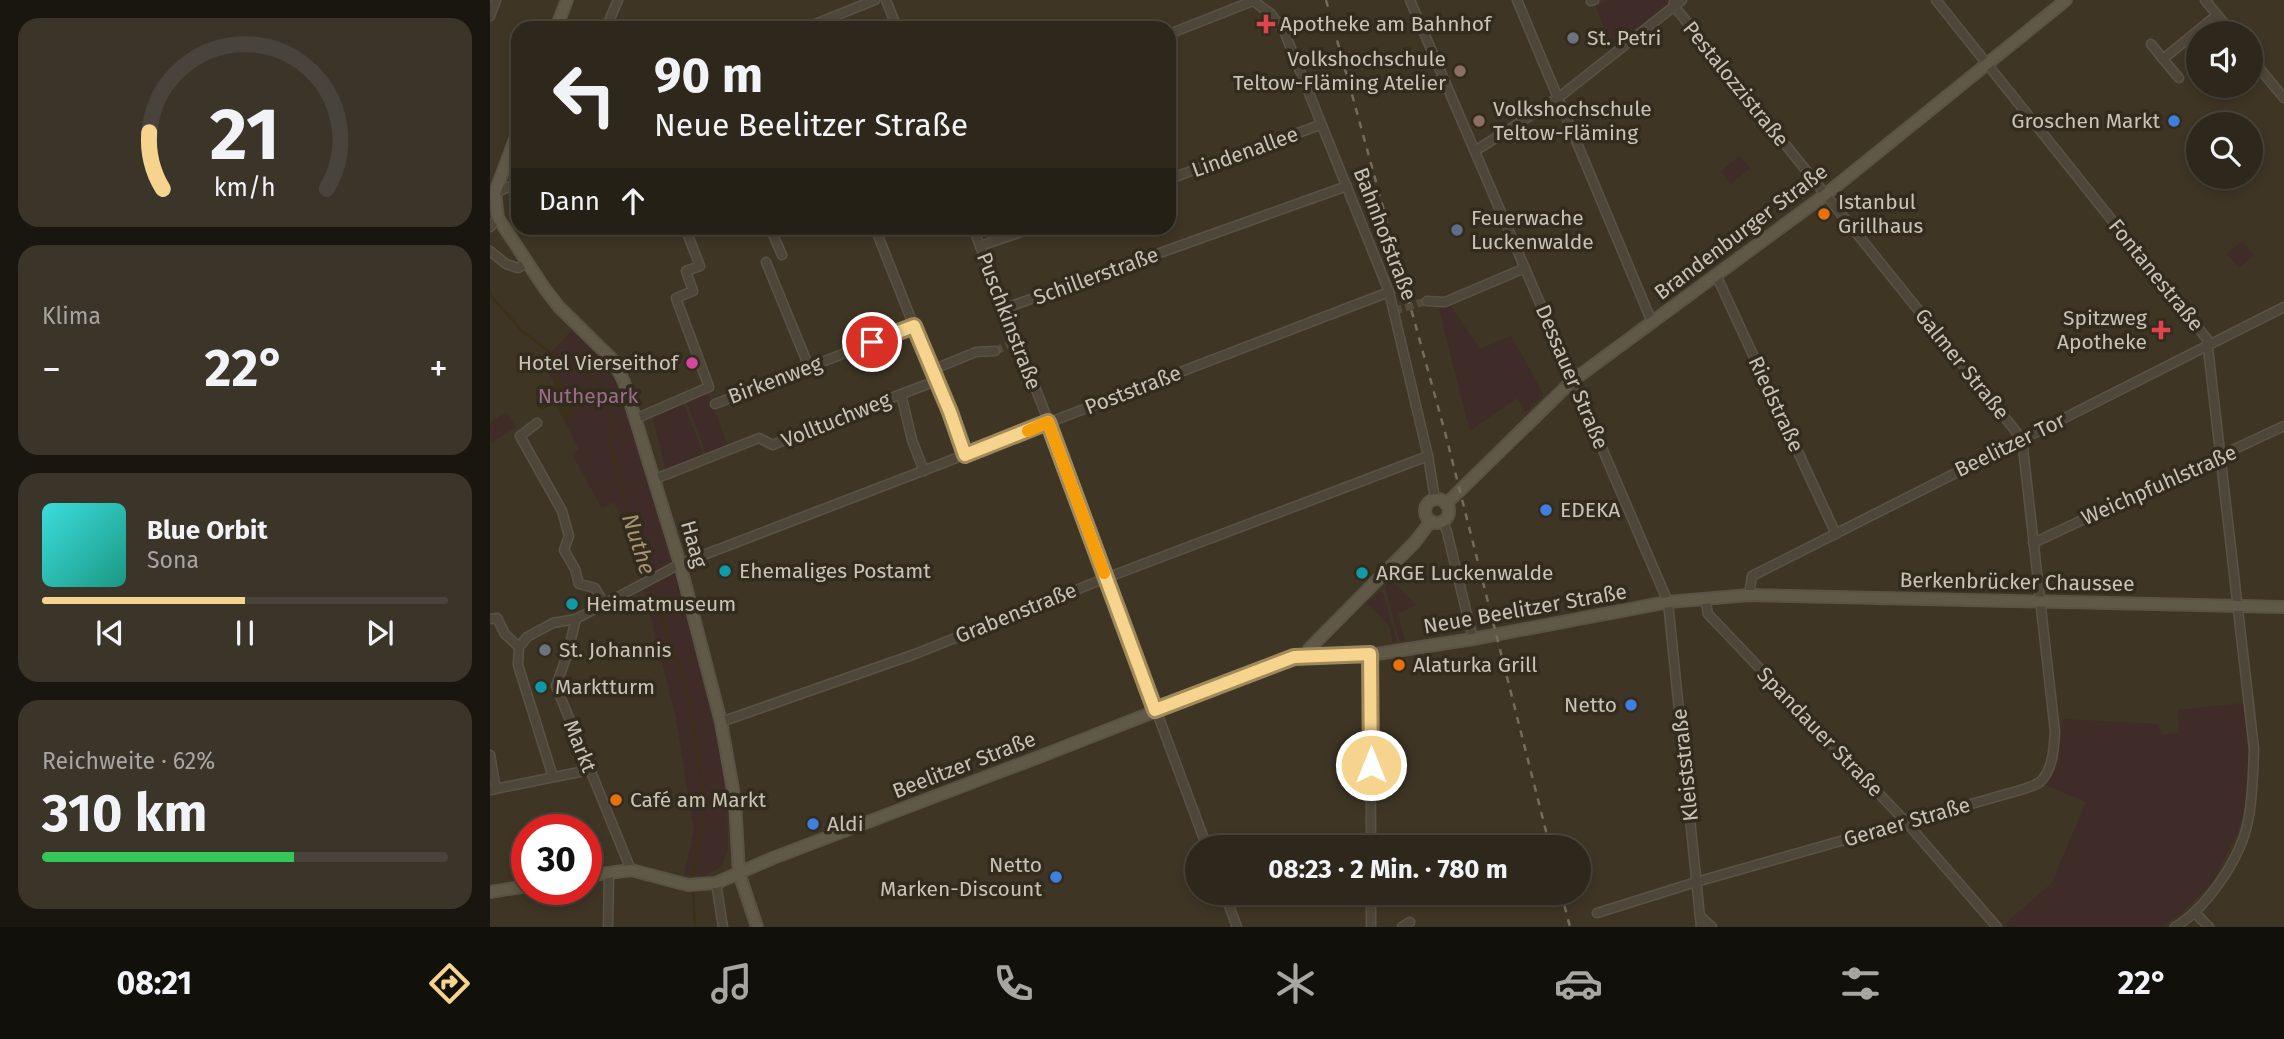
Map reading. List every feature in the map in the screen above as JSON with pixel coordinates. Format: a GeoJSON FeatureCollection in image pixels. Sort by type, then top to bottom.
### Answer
{"type":"FeatureCollection","features":[{"type":"Feature","properties":{"kind":"main road"},"geometry":{"type":"LineString","coordinates":[[559,21],[567,0]]}},
{"type":"Feature","properties":{"kind":"main road","name":"Brandenburger Straße"},"geometry":{"type":"LineString","coordinates":[[1446,504],[1572,381],[1825,195],[2066,0]]}},
{"type":"Feature","properties":{"kind":"main road"},"geometry":{"type":"LineString","coordinates":[[492,192],[511,147]]}},
{"type":"Feature","properties":{"kind":"main road","name":"Haag"},"geometry":{"type":"LineString","coordinates":[[492,192],[498,218],[559,307],[613,360],[624,382],[680,564],[721,722],[734,801],[739,873],[757,927]]}},
{"type":"Feature","properties":{"kind":"main road"},"geometry":{"type":"LineString","coordinates":[[1308,655],[1309,649],[1449,511],[1446,504],[1435,499],[1428,503],[1425,511],[1437,521]]}},
{"type":"Feature","properties":{"kind":"main road","name":"Neue Beelitzer Straße"},"geometry":{"type":"LineString","coordinates":[[1308,655],[1370,654],[1472,639],[1668,602],[1749,594]]}},
{"type":"Feature","properties":{"kind":"main road","name":"Berkenbrücker Chaussee"},"geometry":{"type":"LineString","coordinates":[[1749,594],[2284,607]]}},
{"type":"Feature","properties":{"kind":"main road","name":"Beelitzer Straße"},"geometry":{"type":"LineString","coordinates":[[602,873],[631,870],[693,885],[716,883],[1155,710],[1294,657],[1308,655]]}},
{"type":"Feature","properties":{"kind":"main road"},"geometry":{"type":"LineString","coordinates":[[490,892],[511,889]]}},
{"type":"Feature","properties":{"kind":"street"},"geometry":{"type":"LineString","coordinates":[[490,16],[496,0]]}},
{"type":"Feature","properties":{"kind":"street"},"geometry":{"type":"LineString","coordinates":[[609,21],[618,0]]}},
{"type":"Feature","properties":{"kind":"street"},"geometry":{"type":"LineString","coordinates":[[822,21],[875,0]]}},
{"type":"Feature","properties":{"kind":"street"},"geometry":{"type":"LineString","coordinates":[[886,0],[894,21]]}},
{"type":"Feature","properties":{"kind":"street","name":"Dessauer Straße"},"geometry":{"type":"LineString","coordinates":[[1410,0],[1668,602]]}},
{"type":"Feature","properties":{"kind":"street"},"geometry":{"type":"LineString","coordinates":[[1517,0],[1652,322]]}},
{"type":"Feature","properties":{"kind":"street"},"geometry":{"type":"LineString","coordinates":[[1475,151],[1558,98],[1674,3],[1682,0]]}},
{"type":"Feature","properties":{"kind":"street","name":"Fontanestraße"},"geometry":{"type":"LineString","coordinates":[[1936,0],[2207,339],[2209,346],[2254,749],[2250,811],[2245,831],[2215,889],[2195,913],[2175,927]]}},
{"type":"Feature","properties":{"kind":"street"},"geometry":{"type":"LineString","coordinates":[[2206,0],[2222,21]]}},
{"type":"Feature","properties":{"kind":"street"},"geometry":{"type":"LineString","coordinates":[[1176,31],[1253,1]]}},
{"type":"Feature","properties":{"kind":"street","name":"Bahnhofstraße"},"geometry":{"type":"LineString","coordinates":[[1253,1],[1271,14],[1283,31],[1389,292],[1428,456],[1435,499]]}},
{"type":"Feature","properties":{"kind":"street","name":"Pestalozzistraße"},"geometry":{"type":"LineString","coordinates":[[1674,3],[1825,195]]}},
{"type":"Feature","properties":{"kind":"street"},"geometry":{"type":"LineString","coordinates":[[2163,59],[2217,15]]}},
{"type":"Feature","properties":{"kind":"street"},"geometry":{"type":"LineString","coordinates":[[2151,44],[2179,78]]}},
{"type":"Feature","properties":{"kind":"street"},"geometry":{"type":"LineString","coordinates":[[2263,73],[2284,98]]}},
{"type":"Feature","properties":{"kind":"street","name":"Lindenallee"},"geometry":{"type":"LineString","coordinates":[[1176,176],[1320,125]]}},
{"type":"Feature","properties":{"kind":"street"},"geometry":{"type":"LineString","coordinates":[[492,192],[511,185]]}},
{"type":"Feature","properties":{"kind":"street","name":"Schillerstraße"},"geometry":{"type":"LineString","coordinates":[[1003,309],[1346,186]]}},
{"type":"Feature","properties":{"kind":"street","name":"Galmer Straße"},"geometry":{"type":"LineString","coordinates":[[1825,195],[2022,439],[2041,602]]}},
{"type":"Feature","properties":{"kind":"street"},"geometry":{"type":"LineString","coordinates":[[490,227],[498,218]]}},
{"type":"Feature","properties":{"kind":"street"},"geometry":{"type":"LineString","coordinates":[[635,419],[709,387],[676,298],[693,291],[686,271],[700,266],[688,235]]}},
{"type":"Feature","properties":{"kind":"street"},"geometry":{"type":"LineString","coordinates":[[773,235],[782,255]]}},
{"type":"Feature","properties":{"kind":"street"},"geometry":{"type":"LineString","coordinates":[[878,235],[965,455]]}},
{"type":"Feature","properties":{"kind":"street","name":"Puschkinstraße"},"geometry":{"type":"LineString","coordinates":[[976,235],[1003,309],[1012,344],[1048,422],[1202,835]]}},
{"type":"Feature","properties":{"kind":"street"},"geometry":{"type":"LineString","coordinates":[[980,246],[1012,235]]}},
{"type":"Feature","properties":{"kind":"street"},"geometry":{"type":"LineString","coordinates":[[490,250],[506,264],[518,268],[528,262]]}},
{"type":"Feature","properties":{"kind":"street"},"geometry":{"type":"LineString","coordinates":[[766,262],[809,367]]}},
{"type":"Feature","properties":{"kind":"street"},"geometry":{"type":"LineString","coordinates":[[1427,301],[1445,302],[1525,268]]}},
{"type":"Feature","properties":{"kind":"street","name":"Riedstraße"},"geometry":{"type":"LineString","coordinates":[[1716,275],[1836,534]]}},
{"type":"Feature","properties":{"kind":"street","name":"Poststraße"},"geometry":{"type":"LineString","coordinates":[[680,564],[1389,292]]}},
{"type":"Feature","properties":{"kind":"street","name":"Beelitzer Tor"},"geometry":{"type":"LineString","coordinates":[[1749,594],[1752,576],[2284,307]]}},
{"type":"Feature","properties":{"kind":"street","name":"Birkenweg"},"geometry":{"type":"LineString","coordinates":[[715,404],[914,326]]}},
{"type":"Feature","properties":{"kind":"street"},"geometry":{"type":"LineString","coordinates":[[932,370],[976,352],[995,351]]}},
{"type":"Feature","properties":{"kind":"street","name":"Volltuchweg"},"geometry":{"type":"LineString","coordinates":[[655,479],[759,438],[773,445],[936,381]]}},
{"type":"Feature","properties":{"kind":"street","name":"Volltuchweg"},"geometry":{"type":"LineString","coordinates":[[901,394],[912,440],[924,471]]}},
{"type":"Feature","properties":{"kind":"street"},"geometry":{"type":"LineString","coordinates":[[537,423],[520,436],[562,511],[569,536],[564,550],[575,569],[579,584],[595,588],[604,604]]}},
{"type":"Feature","properties":{"kind":"street","name":"Weichpfuhlstraße"},"geometry":{"type":"LineString","coordinates":[[2033,542],[2284,426]]}},
{"type":"Feature","properties":{"kind":"street","name":"Grabenstraße"},"geometry":{"type":"LineString","coordinates":[[721,722],[915,654],[1106,578],[1428,456]]}},
{"type":"Feature","properties":{"kind":"street"},"geometry":{"type":"LineString","coordinates":[[1437,521],[1472,639]]}},
{"type":"Feature","properties":{"kind":"street"},"geometry":{"type":"LineString","coordinates":[[494,618],[505,634],[519,647],[527,637],[553,623],[576,619],[680,564]]}},
{"type":"Feature","properties":{"kind":"street","name":"Spandauer Straße"},"geometry":{"type":"LineString","coordinates":[[1704,597],[1709,614],[1906,822],[1997,927]]}},
{"type":"Feature","properties":{"kind":"street","name":"Kleiststraße"},"geometry":{"type":"LineString","coordinates":[[1668,602],[1701,927]]}},
{"type":"Feature","properties":{"kind":"street","name":"Geraer Straße"},"geometry":{"type":"LineString","coordinates":[[1597,913],[2040,783],[2048,771],[2053,754],[2055,732],[2041,602]]}},
{"type":"Feature","properties":{"kind":"street","name":"Markt"},"geometry":{"type":"LineString","coordinates":[[576,619],[556,686],[631,870]]}},
{"type":"Feature","properties":{"kind":"street","name":"Markt"},"geometry":{"type":"LineString","coordinates":[[519,647],[518,665],[553,777]]}},
{"type":"Feature","properties":{"kind":"street"},"geometry":{"type":"LineString","coordinates":[[1370,654],[1371,835]]}},
{"type":"Feature","properties":{"kind":"street"},"geometry":{"type":"LineString","coordinates":[[490,755],[493,789],[589,770]]}},
{"type":"Feature","properties":{"kind":"street"},"geometry":{"type":"LineString","coordinates":[[608,927],[609,872]]}},
{"type":"Feature","properties":{"kind":"street"},"geometry":{"type":"LineString","coordinates":[[716,883],[723,927]]}},
{"type":"Feature","properties":{"kind":"street"},"geometry":{"type":"LineString","coordinates":[[1229,905],[1237,927]]}},
{"type":"Feature","properties":{"kind":"street"},"geometry":{"type":"LineString","coordinates":[[1371,905],[1371,927]]}},
{"type":"Feature","properties":{"kind":"street"},"geometry":{"type":"LineString","coordinates":[[2195,913],[2208,927]]}},
{"type":"Feature","properties":{"kind":"street"},"geometry":{"type":"LineString","coordinates":[[1700,916],[1712,927]]}},
{"type":"Feature","properties":{"kind":"green space"},"geometry":{"type":"Polygon","coordinates":[[[1608,0],[1669,0],[1669,5],[1612,49],[1596,6],[1608,0]]]}},
{"type":"Feature","properties":{"kind":"green space"},"geometry":{"type":"Polygon","coordinates":[[[1740,156],[1750,168],[1731,184],[1721,171],[1740,156]]]}},
{"type":"Feature","properties":{"kind":"green space"},"geometry":{"type":"Polygon","coordinates":[[[1863,198],[1885,224],[1876,232],[1862,215],[1866,212],[1858,203],[1863,198]]]}},
{"type":"Feature","properties":{"kind":"green space"},"geometry":{"type":"Polygon","coordinates":[[[2242,241],[2254,255],[2239,268],[2227,254],[2242,241]]]}},
{"type":"Feature","properties":{"kind":"green space"},"geometry":{"type":"Polygon","coordinates":[[[1450,305],[1480,349],[1511,336],[1544,395],[1526,412],[1517,398],[1470,431],[1439,309],[1450,305]]]}},
{"type":"Feature","properties":{"kind":"green space","name":"Nuthepark"},"geometry":{"type":"Polygon","coordinates":[[[572,330],[609,365],[622,390],[634,434],[652,482],[717,739],[727,804],[728,848],[721,867],[704,876],[684,875],[694,830],[676,718],[644,591],[645,580],[640,557],[631,533],[614,502],[602,508],[572,454],[579,449],[555,403],[541,410],[538,403],[554,385],[541,363],[572,330]]]}},
{"type":"Feature","properties":{"kind":"green space"},"geometry":{"type":"Polygon","coordinates":[[[708,393],[728,446],[707,455],[686,401],[708,393]]]}},
{"type":"Feature","properties":{"kind":"green space"},"geometry":{"type":"Polygon","coordinates":[[[683,402],[704,456],[666,471],[652,415],[683,402]]]}},
{"type":"Feature","properties":{"kind":"green space"},"geometry":{"type":"Polygon","coordinates":[[[506,412],[516,427],[491,443],[490,423],[506,412]]]}},
{"type":"Feature","properties":{"kind":"green space"},"geometry":{"type":"Polygon","coordinates":[[[1391,580],[1416,605],[1398,613],[1405,641],[1399,641],[1385,587],[1391,580]]]}},
{"type":"Feature","properties":{"kind":"green space"},"geometry":{"type":"Polygon","coordinates":[[[1380,592],[1383,593],[1397,641],[1393,642],[1390,627],[1367,603],[1380,592]]]}},
{"type":"Feature","properties":{"kind":"green space"},"geometry":{"type":"Polygon","coordinates":[[[2244,703],[2249,757],[2248,798],[2237,834],[2213,881],[2184,911],[2160,927],[2009,927],[2006,923],[2052,883],[2086,802],[2046,785],[2057,756],[2063,719],[2157,724],[2162,735],[2179,733],[2178,710],[2244,703]]]}},
{"type":"Feature","properties":{"kind":"shaded area"},"geometry":{"type":"Polygon","coordinates":[[[558,373],[566,394],[590,397],[610,405],[580,401],[574,407],[573,414],[564,420],[555,402],[541,410],[538,403],[554,385],[558,373]]]}},
{"type":"Feature","properties":{"kind":"waterway","name":"Nuthe"},"geometry":{"type":"LineString","coordinates":[[490,295],[523,332],[573,369],[597,381],[609,396],[613,432],[610,444],[654,596],[685,683],[699,757],[704,811],[692,881]]}},
{"type":"Feature","properties":{"kind":"waterway"},"geometry":{"type":"LineString","coordinates":[[557,357],[558,373]]}},
{"type":"Feature","properties":{"kind":"waterway","name":"Nuthe"},"geometry":{"type":"LineString","coordinates":[[693,888],[695,927]]}},
{"type":"Feature","properties":{"kind":"tunnel"},"geometry":{"type":"LineString","coordinates":[[1394,311],[1427,301]]}},
{"type":"Feature","properties":{"kind":"tunnel"},"geometry":{"type":"LineString","coordinates":[[995,351],[1008,345]]}},
{"type":"Feature","properties":{"kind":"railway"},"geometry":{"type":"LineString","coordinates":[[1326,0],[1446,436],[1547,835]]}},
{"type":"Feature","properties":{"kind":"railway"},"geometry":{"type":"LineString","coordinates":[[1564,905],[1570,927]]}},
{"type":"Feature","properties":{"kind":"slow traffic"},"geometry":{"type":"LineString","coordinates":[[1028,431],[1048,422],[1104,573]]}},
{"type":"Feature","properties":{"kind":"place","name":"Apotheke am Bahnhof"},"geometry":{"type":"Point","coordinates":[1266,24]}},
{"type":"Feature","properties":{"kind":"place","name":"St. Petri"},"geometry":{"type":"Point","coordinates":[1573,38]}},
{"type":"Feature","properties":{"kind":"place","name":"Volkshochschule Teltow-Fläming Atelier"},"geometry":{"type":"Point","coordinates":[1460,71]}},
{"type":"Feature","properties":{"kind":"place","name":"Volkshochschule Teltow-Fläming"},"geometry":{"type":"Point","coordinates":[1479,121]}},
{"type":"Feature","properties":{"kind":"place","name":"Groschen Markt"},"geometry":{"type":"Point","coordinates":[2174,121]}},
{"type":"Feature","properties":{"kind":"place","name":"Istanbul Grillhaus"},"geometry":{"type":"Point","coordinates":[1824,214]}},
{"type":"Feature","properties":{"kind":"place","name":"Feuerwache Luckenwalde"},"geometry":{"type":"Point","coordinates":[1457,230]}},
{"type":"Feature","properties":{"kind":"place","name":"Spitzweg Apotheke"},"geometry":{"type":"Point","coordinates":[2161,330]}},
{"type":"Feature","properties":{"kind":"place","name":"Hotel Vierseithof"},"geometry":{"type":"Point","coordinates":[692,363]}},
{"type":"Feature","properties":{"kind":"place","name":"EDEKA"},"geometry":{"type":"Point","coordinates":[1546,510]}},
{"type":"Feature","properties":{"kind":"place","name":"Ehemaliges Postamt"},"geometry":{"type":"Point","coordinates":[725,571]}},
{"type":"Feature","properties":{"kind":"place","name":"ARGE Luckenwalde"},"geometry":{"type":"Point","coordinates":[1362,573]}},
{"type":"Feature","properties":{"kind":"place","name":"Heimatmuseum"},"geometry":{"type":"Point","coordinates":[572,604]}},
{"type":"Feature","properties":{"kind":"place","name":"St. Johannis"},"geometry":{"type":"Point","coordinates":[545,650]}},
{"type":"Feature","properties":{"kind":"place","name":"Alaturka Grill"},"geometry":{"type":"Point","coordinates":[1399,665]}},
{"type":"Feature","properties":{"kind":"place","name":"Marktturm"},"geometry":{"type":"Point","coordinates":[541,687]}},
{"type":"Feature","properties":{"kind":"place","name":"Netto"},"geometry":{"type":"Point","coordinates":[1631,705]}},
{"type":"Feature","properties":{"kind":"place","name":"Café am Markt"},"geometry":{"type":"Point","coordinates":[616,800]}},
{"type":"Feature","properties":{"kind":"place","name":"Aldi"},"geometry":{"type":"Point","coordinates":[813,824]}},
{"type":"Feature","properties":{"kind":"place","name":"Netto Marken-Discount"},"geometry":{"type":"Point","coordinates":[1056,877]}},
{"type":"Feature","properties":{"kind":"route"},"geometry":{"type":"LineString","coordinates":[[872,342],[914,326],[965,455],[1048,422],[1155,710],[1294,657],[1370,654],[1371,765]]}}]}
